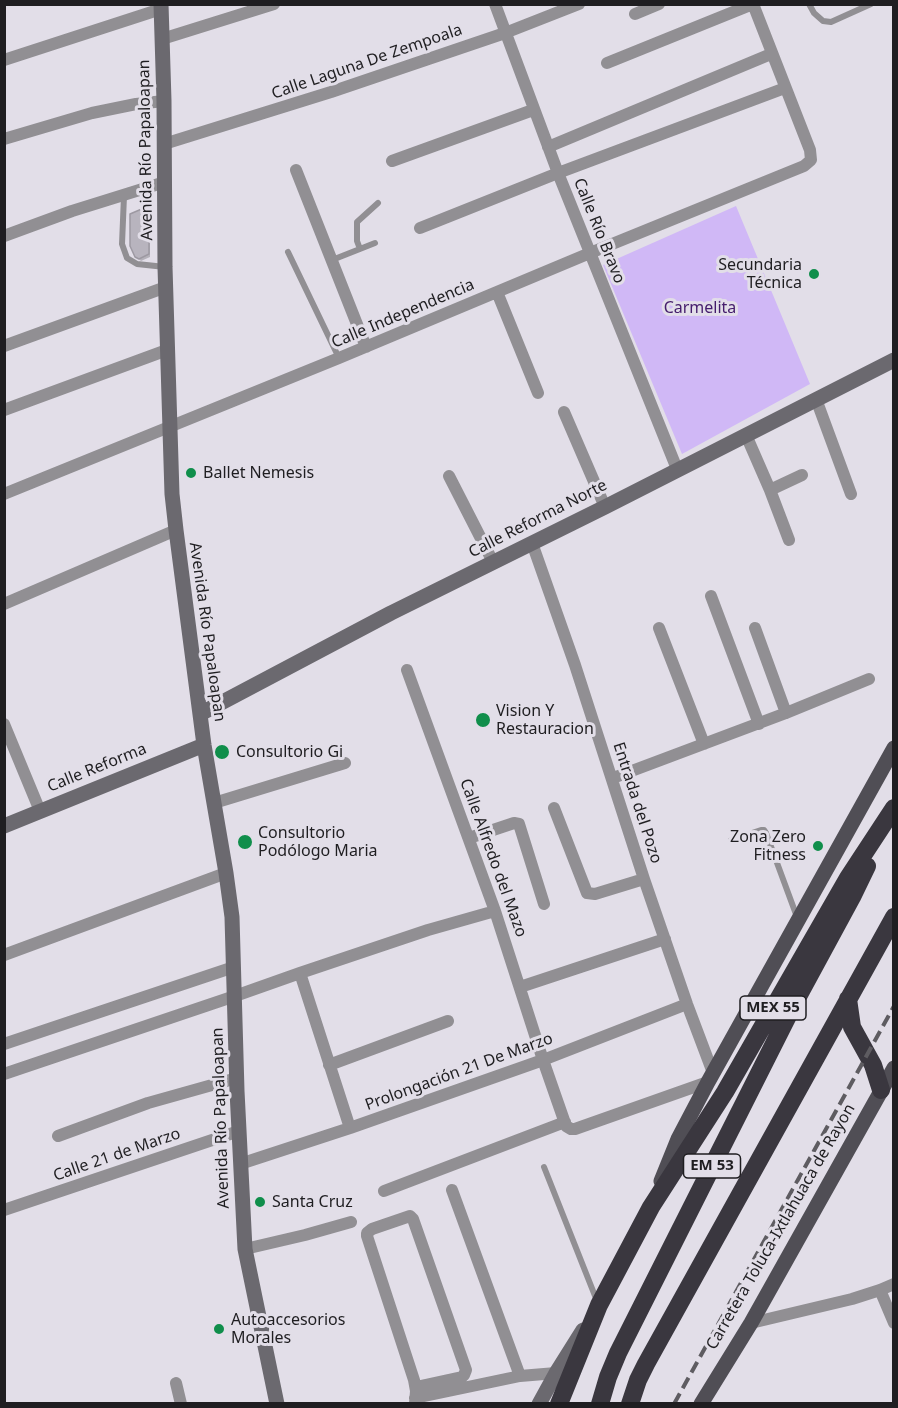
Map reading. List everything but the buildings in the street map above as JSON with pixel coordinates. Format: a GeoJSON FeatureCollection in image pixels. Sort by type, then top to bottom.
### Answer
{"type":"FeatureCollection","features":[{"type":"Feature","properties":{"kind":"highway","name":"EM 53"},"geometry":{"type":"LineString","coordinates":[[600,1404],[618,1353],[794,1004],[852,897],[894,808]]}},
{"type":"Feature","properties":{"kind":"highway","name":"MEX 55"},"geometry":{"type":"LineString","coordinates":[[559,1404],[599,1305],[651,1207],[725,1092],[848,878],[894,808]]}},
{"type":"Feature","properties":{"kind":"highway"},"geometry":{"type":"LineString","coordinates":[[630,1404],[646,1364],[894,917]]}},
{"type":"Feature","properties":{"kind":"highway"},"geometry":{"type":"LineString","coordinates":[[848,999],[852,1026],[873,1065],[881,1090]]}},
{"type":"Feature","properties":{"kind":"main road","name":"Avenida Río Papaloapan"},"geometry":{"type":"LineString","coordinates":[[161,7],[165,267],[172,484],[204,745],[232,917],[245,1250],[277,1404]]}},
{"type":"Feature","properties":{"kind":"main road","name":"Calle Reforma Norte"},"geometry":{"type":"LineString","coordinates":[[200,714],[391,613],[894,360]]}},
{"type":"Feature","properties":{"kind":"main road","name":"Calle Reforma"},"geometry":{"type":"LineString","coordinates":[[4,826],[204,745]]}},
{"type":"Feature","properties":{"kind":"main road"},"geometry":{"type":"LineString","coordinates":[[651,1207],[678,1139],[710,1078],[894,748]]}},
{"type":"Feature","properties":{"kind":"main road","name":"Carretera Toluca-Ixtlahuaca de Rayon"},"geometry":{"type":"LineString","coordinates":[[701,1404],[751,1323],[894,1068]]}},
{"type":"Feature","properties":{"kind":"main road","name":"MEX 55"},"geometry":{"type":"LineString","coordinates":[[539,1404],[599,1305]]}},
{"type":"Feature","properties":{"kind":"street"},"geometry":{"type":"LineString","coordinates":[[162,39],[274,4]]}},
{"type":"Feature","properties":{"kind":"street","name":"Calle Río Bravo"},"geometry":{"type":"LineString","coordinates":[[495,4],[533,110],[677,469]]}},
{"type":"Feature","properties":{"kind":"street","name":"Calle Laguna De Zempoala"},"geometry":{"type":"LineString","coordinates":[[164,144],[283,108],[505,33],[579,4]]}},
{"type":"Feature","properties":{"kind":"street"},"geometry":{"type":"LineString","coordinates":[[635,14],[659,4]]}},
{"type":"Feature","properties":{"kind":"street"},"geometry":{"type":"LineString","coordinates":[[420,228],[558,173],[785,88],[753,4],[607,63]]}},
{"type":"Feature","properties":{"kind":"street"},"geometry":{"type":"LineString","coordinates":[[4,60],[161,7]]}},
{"type":"Feature","properties":{"kind":"street"},"geometry":{"type":"LineString","coordinates":[[548,147],[771,54]]}},
{"type":"Feature","properties":{"kind":"street","name":"Calle Independencia"},"geometry":{"type":"LineString","coordinates":[[4,494],[804,165],[811,160],[810,150],[785,88]]}},
{"type":"Feature","properties":{"kind":"street"},"geometry":{"type":"LineString","coordinates":[[4,139],[93,113],[164,101]]}},
{"type":"Feature","properties":{"kind":"street"},"geometry":{"type":"LineString","coordinates":[[392,161],[533,110]]}},
{"type":"Feature","properties":{"kind":"street"},"geometry":{"type":"LineString","coordinates":[[296,170],[366,347]]}},
{"type":"Feature","properties":{"kind":"street"},"geometry":{"type":"LineString","coordinates":[[4,236],[72,211],[165,182]]}},
{"type":"Feature","properties":{"kind":"street"},"geometry":{"type":"LineString","coordinates":[[4,346],[166,287]]}},
{"type":"Feature","properties":{"kind":"street"},"geometry":{"type":"LineString","coordinates":[[497,292],[538,393]]}},
{"type":"Feature","properties":{"kind":"street"},"geometry":{"type":"LineString","coordinates":[[4,410],[167,350]]}},
{"type":"Feature","properties":{"kind":"street"},"geometry":{"type":"LineString","coordinates":[[816,399],[851,494]]}},
{"type":"Feature","properties":{"kind":"street"},"geometry":{"type":"LineString","coordinates":[[564,412],[605,507]]}},
{"type":"Feature","properties":{"kind":"street"},"geometry":{"type":"LineString","coordinates":[[746,435],[789,540]]}},
{"type":"Feature","properties":{"kind":"street"},"geometry":{"type":"LineString","coordinates":[[770,490],[802,475]]}},
{"type":"Feature","properties":{"kind":"street"},"geometry":{"type":"LineString","coordinates":[[449,476],[493,562]]}},
{"type":"Feature","properties":{"kind":"street"},"geometry":{"type":"LineString","coordinates":[[4,604],[176,530]]}},
{"type":"Feature","properties":{"kind":"street","name":"Entrada del Pozo"},"geometry":{"type":"LineString","coordinates":[[532,543],[613,778],[710,1078]]}},
{"type":"Feature","properties":{"kind":"street"},"geometry":{"type":"LineString","coordinates":[[711,596],[759,724]]}},
{"type":"Feature","properties":{"kind":"street"},"geometry":{"type":"LineString","coordinates":[[659,628],[704,744]]}},
{"type":"Feature","properties":{"kind":"street"},"geometry":{"type":"LineString","coordinates":[[755,628],[786,713]]}},
{"type":"Feature","properties":{"kind":"street","name":"Calle Alfredo del Mazo"},"geometry":{"type":"LineString","coordinates":[[407,670],[469,837],[567,1125]]}},
{"type":"Feature","properties":{"kind":"street"},"geometry":{"type":"LineString","coordinates":[[613,778],[759,724],[868,679]]}},
{"type":"Feature","properties":{"kind":"street"},"geometry":{"type":"LineString","coordinates":[[4,724],[40,811]]}},
{"type":"Feature","properties":{"kind":"street"},"geometry":{"type":"LineString","coordinates":[[214,803],[345,763]]}},
{"type":"Feature","properties":{"kind":"street"},"geometry":{"type":"LineString","coordinates":[[554,808],[587,893],[595,894],[644,879]]}},
{"type":"Feature","properties":{"kind":"street"},"geometry":{"type":"LineString","coordinates":[[469,837],[514,823],[519,824],[544,904]]}},
{"type":"Feature","properties":{"kind":"street"},"geometry":{"type":"LineString","coordinates":[[4,955],[226,873]]}},
{"type":"Feature","properties":{"kind":"street"},"geometry":{"type":"LineString","coordinates":[[4,1074],[428,930],[495,911]]}},
{"type":"Feature","properties":{"kind":"street"},"geometry":{"type":"LineString","coordinates":[[520,987],[665,939]]}},
{"type":"Feature","properties":{"kind":"street"},"geometry":{"type":"LineString","coordinates":[[4,1044],[234,967]]}},
{"type":"Feature","properties":{"kind":"street"},"geometry":{"type":"LineString","coordinates":[[300,973],[350,1128]]}},
{"type":"Feature","properties":{"kind":"street","name":"Prolongación 21 De Marzo"},"geometry":{"type":"LineString","coordinates":[[240,1164],[543,1060],[687,1004]]}},
{"type":"Feature","properties":{"kind":"street"},"geometry":{"type":"LineString","coordinates":[[329,1065],[448,1021]]}},
{"type":"Feature","properties":{"kind":"street"},"geometry":{"type":"LineString","coordinates":[[58,1136],[148,1103],[237,1078]]}},
{"type":"Feature","properties":{"kind":"street"},"geometry":{"type":"LineString","coordinates":[[384,1191],[567,1125],[575,1129],[710,1078]]}},
{"type":"Feature","properties":{"kind":"street","name":"Calle 21 de Marzo"},"geometry":{"type":"LineString","coordinates":[[4,1210],[239,1131]]}},
{"type":"Feature","properties":{"kind":"street"},"geometry":{"type":"LineString","coordinates":[[452,1191],[520,1376]]}},
{"type":"Feature","properties":{"kind":"street"},"geometry":{"type":"LineString","coordinates":[[410,1216],[413,1218],[466,1370],[462,1377],[415,1396],[367,1236],[372,1229],[410,1216]]}},
{"type":"Feature","properties":{"kind":"street"},"geometry":{"type":"LineString","coordinates":[[245,1250],[351,1222]]}},
{"type":"Feature","properties":{"kind":"street"},"geometry":{"type":"LineString","coordinates":[[751,1323],[852,1299],[894,1284]]}},
{"type":"Feature","properties":{"kind":"street"},"geometry":{"type":"LineString","coordinates":[[880,1290],[894,1323]]}},
{"type":"Feature","properties":{"kind":"street"},"geometry":{"type":"LineString","coordinates":[[415,1396],[520,1376],[556,1373]]}},
{"type":"Feature","properties":{"kind":"street"},"geometry":{"type":"LineString","coordinates":[[176,1383],[181,1404]]}},
{"type":"Feature","properties":{"kind":"lane"},"geometry":{"type":"LineString","coordinates":[[809,4],[814,13],[823,21],[831,22],[871,4]]}},
{"type":"Feature","properties":{"kind":"lane"},"geometry":{"type":"LineString","coordinates":[[124,195],[122,244],[127,258],[137,264],[165,267]]}},
{"type":"Feature","properties":{"kind":"lane"},"geometry":{"type":"LineString","coordinates":[[360,249],[357,241],[357,222],[378,203]]}},
{"type":"Feature","properties":{"kind":"lane"},"geometry":{"type":"LineString","coordinates":[[331,260],[375,243]]}},
{"type":"Feature","properties":{"kind":"lane"},"geometry":{"type":"LineString","coordinates":[[288,252],[339,358]]}},
{"type":"Feature","properties":{"kind":"lane"},"geometry":{"type":"LineString","coordinates":[[731,840],[764,830],[799,920]]}},
{"type":"Feature","properties":{"kind":"lane"},"geometry":{"type":"LineString","coordinates":[[544,1167],[599,1305]]}},
{"type":"Feature","properties":{"kind":"green space","name":"Carmelita"},"geometry":{"type":"Polygon","coordinates":[[[736,206],[810,384],[682,454],[603,265],[736,206]]]}},
{"type":"Feature","properties":{"kind":"railway"},"geometry":{"type":"LineString","coordinates":[[674,1404],[894,1006]]}},
{"type":"Feature","properties":{"kind":"place","name":"Secundaria Técnica"},"geometry":{"type":"Point","coordinates":[814,274]}},
{"type":"Feature","properties":{"kind":"place","name":"Ballet Nemesis"},"geometry":{"type":"Point","coordinates":[191,473]}},
{"type":"Feature","properties":{"kind":"place","name":"Vision Y Restauracion"},"geometry":{"type":"Point","coordinates":[483,720]}},
{"type":"Feature","properties":{"kind":"place","name":"Consultorio Gi"},"geometry":{"type":"Point","coordinates":[222,752]}},
{"type":"Feature","properties":{"kind":"place","name":"Consultorio Podólogo Maria"},"geometry":{"type":"Point","coordinates":[245,842]}},
{"type":"Feature","properties":{"kind":"place","name":"Zona Zero Fitness"},"geometry":{"type":"Point","coordinates":[818,846]}},
{"type":"Feature","properties":{"kind":"place","name":"Santa Cruz"},"geometry":{"type":"Point","coordinates":[260,1202]}},
{"type":"Feature","properties":{"kind":"place","name":"Autoaccesorios Morales"},"geometry":{"type":"Point","coordinates":[219,1329]}}]}
